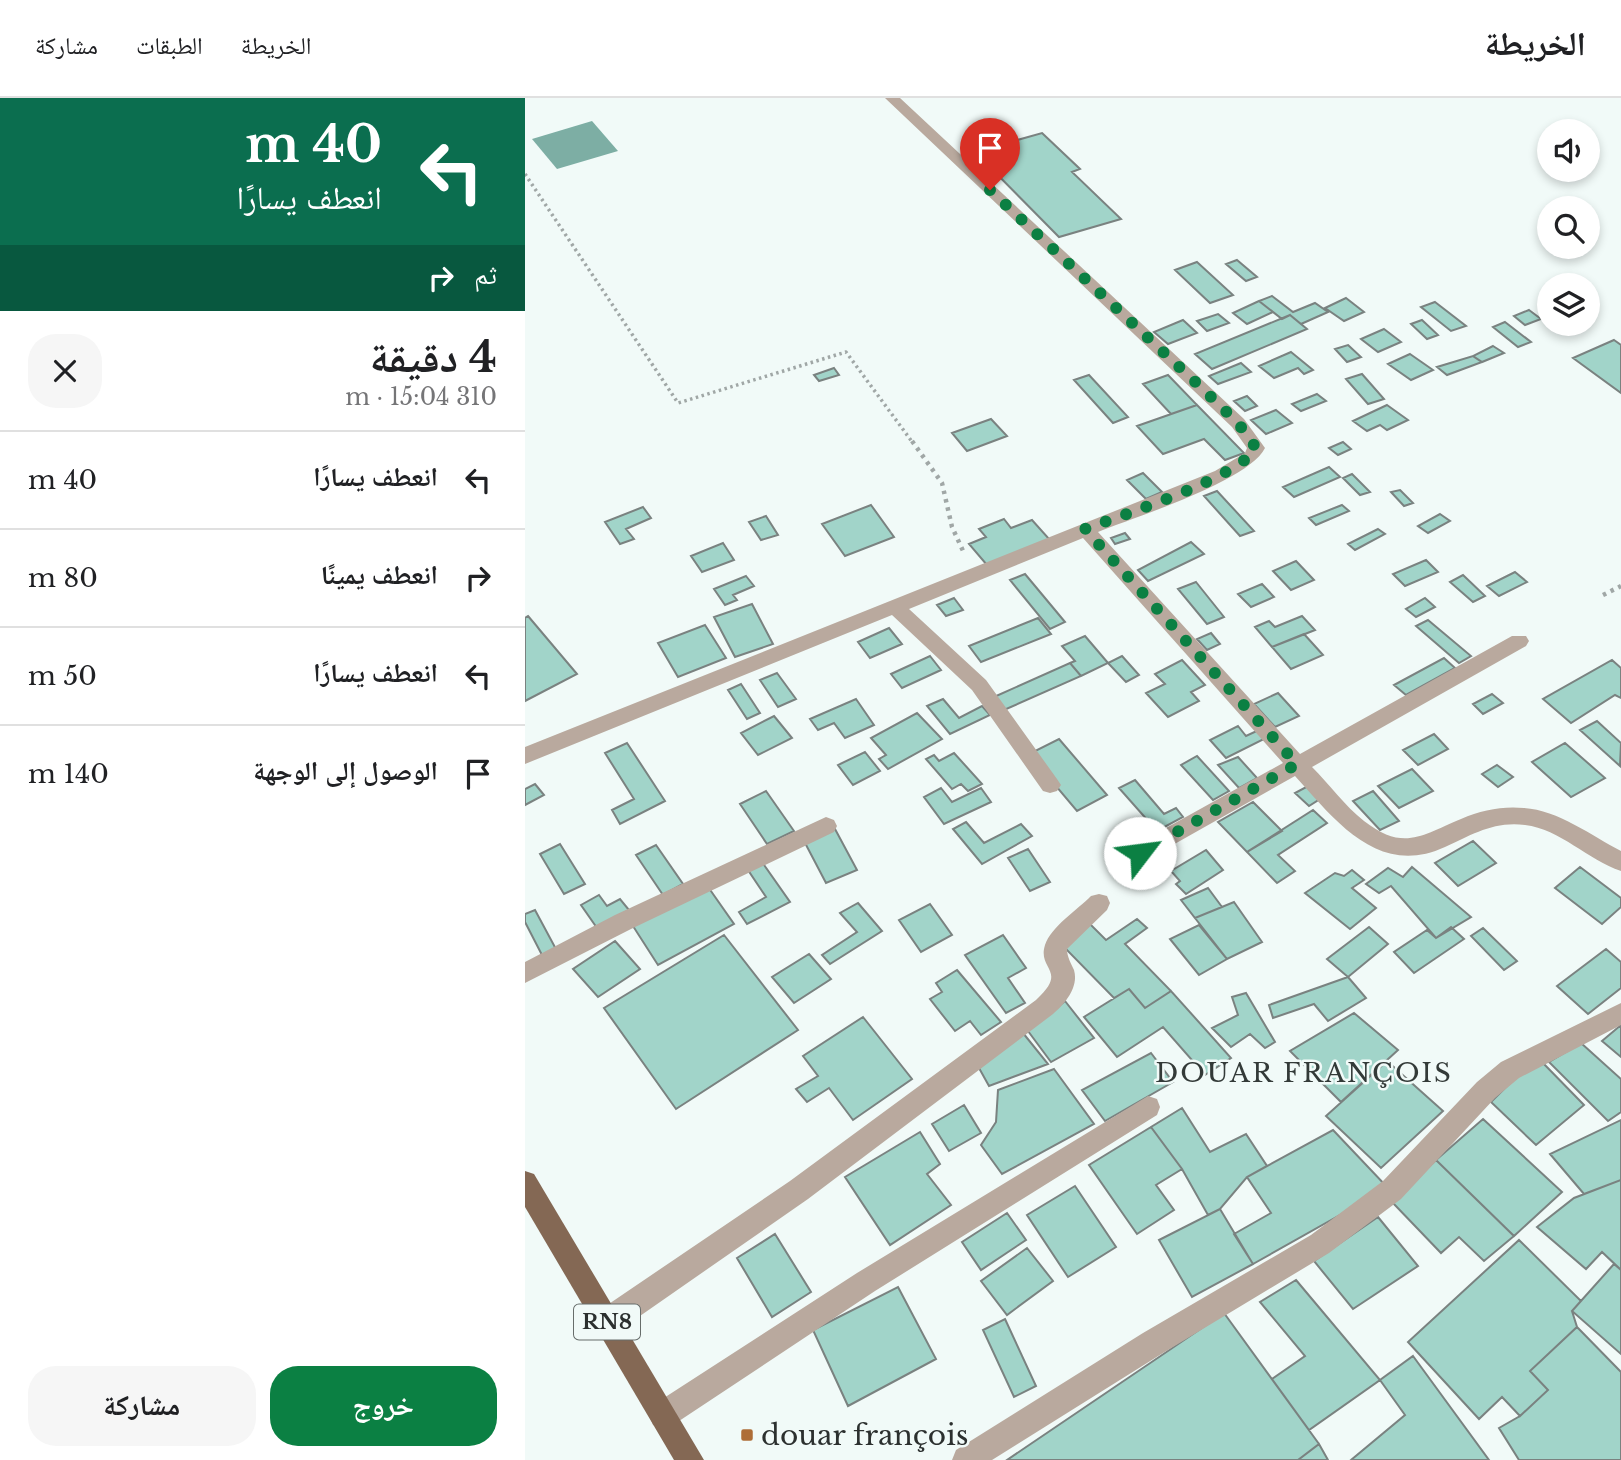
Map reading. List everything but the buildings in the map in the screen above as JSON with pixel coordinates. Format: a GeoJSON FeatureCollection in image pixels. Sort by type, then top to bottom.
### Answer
{"type":"FeatureCollection","features":[{"type":"Feature","properties":{"kind":"main road","name":"RN8"},"geometry":{"type":"LineString","coordinates":[[525,1183],[690,1460]]}},
{"type":"Feature","properties":{"kind":"street"},"geometry":{"type":"LineString","coordinates":[[525,756],[1221,475],[1252,456],[1256,448],[1238,423],[892,98]]}},
{"type":"Feature","properties":{"kind":"street"},"geometry":{"type":"LineString","coordinates":[[1085,529],[1355,826],[1384,844],[1403,849],[1436,842],[1490,817],[1526,816],[1554,825],[1621,862]]}},
{"type":"Feature","properties":{"kind":"street"},"geometry":{"type":"LineString","coordinates":[[895,607],[979,685],[1051,785]]}},
{"type":"Feature","properties":{"kind":"street"},"geometry":{"type":"LineString","coordinates":[[1140,853],[1519,640]]}},
{"type":"Feature","properties":{"kind":"street"},"geometry":{"type":"LineString","coordinates":[[525,973],[623,922],[826,826]]}},
{"type":"Feature","properties":{"kind":"street"},"geometry":{"type":"LineString","coordinates":[[607,1322],[799,1190],[1024,1024],[1055,996],[1065,982],[1055,953],[1057,944],[1099,903]]}},
{"type":"Feature","properties":{"kind":"street"},"geometry":{"type":"LineString","coordinates":[[966,1460],[1130,1357],[1320,1244],[1392,1190],[1486,1090],[1510,1070],[1621,1013]]}},
{"type":"Feature","properties":{"kind":"street"},"geometry":{"type":"LineString","coordinates":[[663,1415],[866,1282],[1148,1107]]}},
{"type":"Feature","properties":{"kind":"path"},"geometry":{"type":"LineString","coordinates":[[525,174],[678,403],[846,352],[942,483],[952,527],[974,575]]}},
{"type":"Feature","properties":{"kind":"path"},"geometry":{"type":"LineString","coordinates":[[1604,595],[1621,586]]}},
{"type":"Feature","properties":{"kind":"shaded area"},"geometry":{"type":"Polygon","coordinates":[[[592,121],[618,151],[557,169],[532,139],[592,121]]]}},
{"type":"Feature","properties":{"kind":"place","name":"douar françois"},"geometry":{"type":"Point","coordinates":[747,1435]}},
{"type":"Feature","properties":{"kind":"district","name":"DOUAR FRANÇOIS"},"geometry":{"type":"Point","coordinates":[1304,1073]}},
{"type":"Feature","properties":{"kind":"route"},"geometry":{"type":"LineString","coordinates":[[990,190],[1238,423],[1256,448],[1252,456],[1221,475],[1085,529],[1297,764],[1140,853]]}}]}
